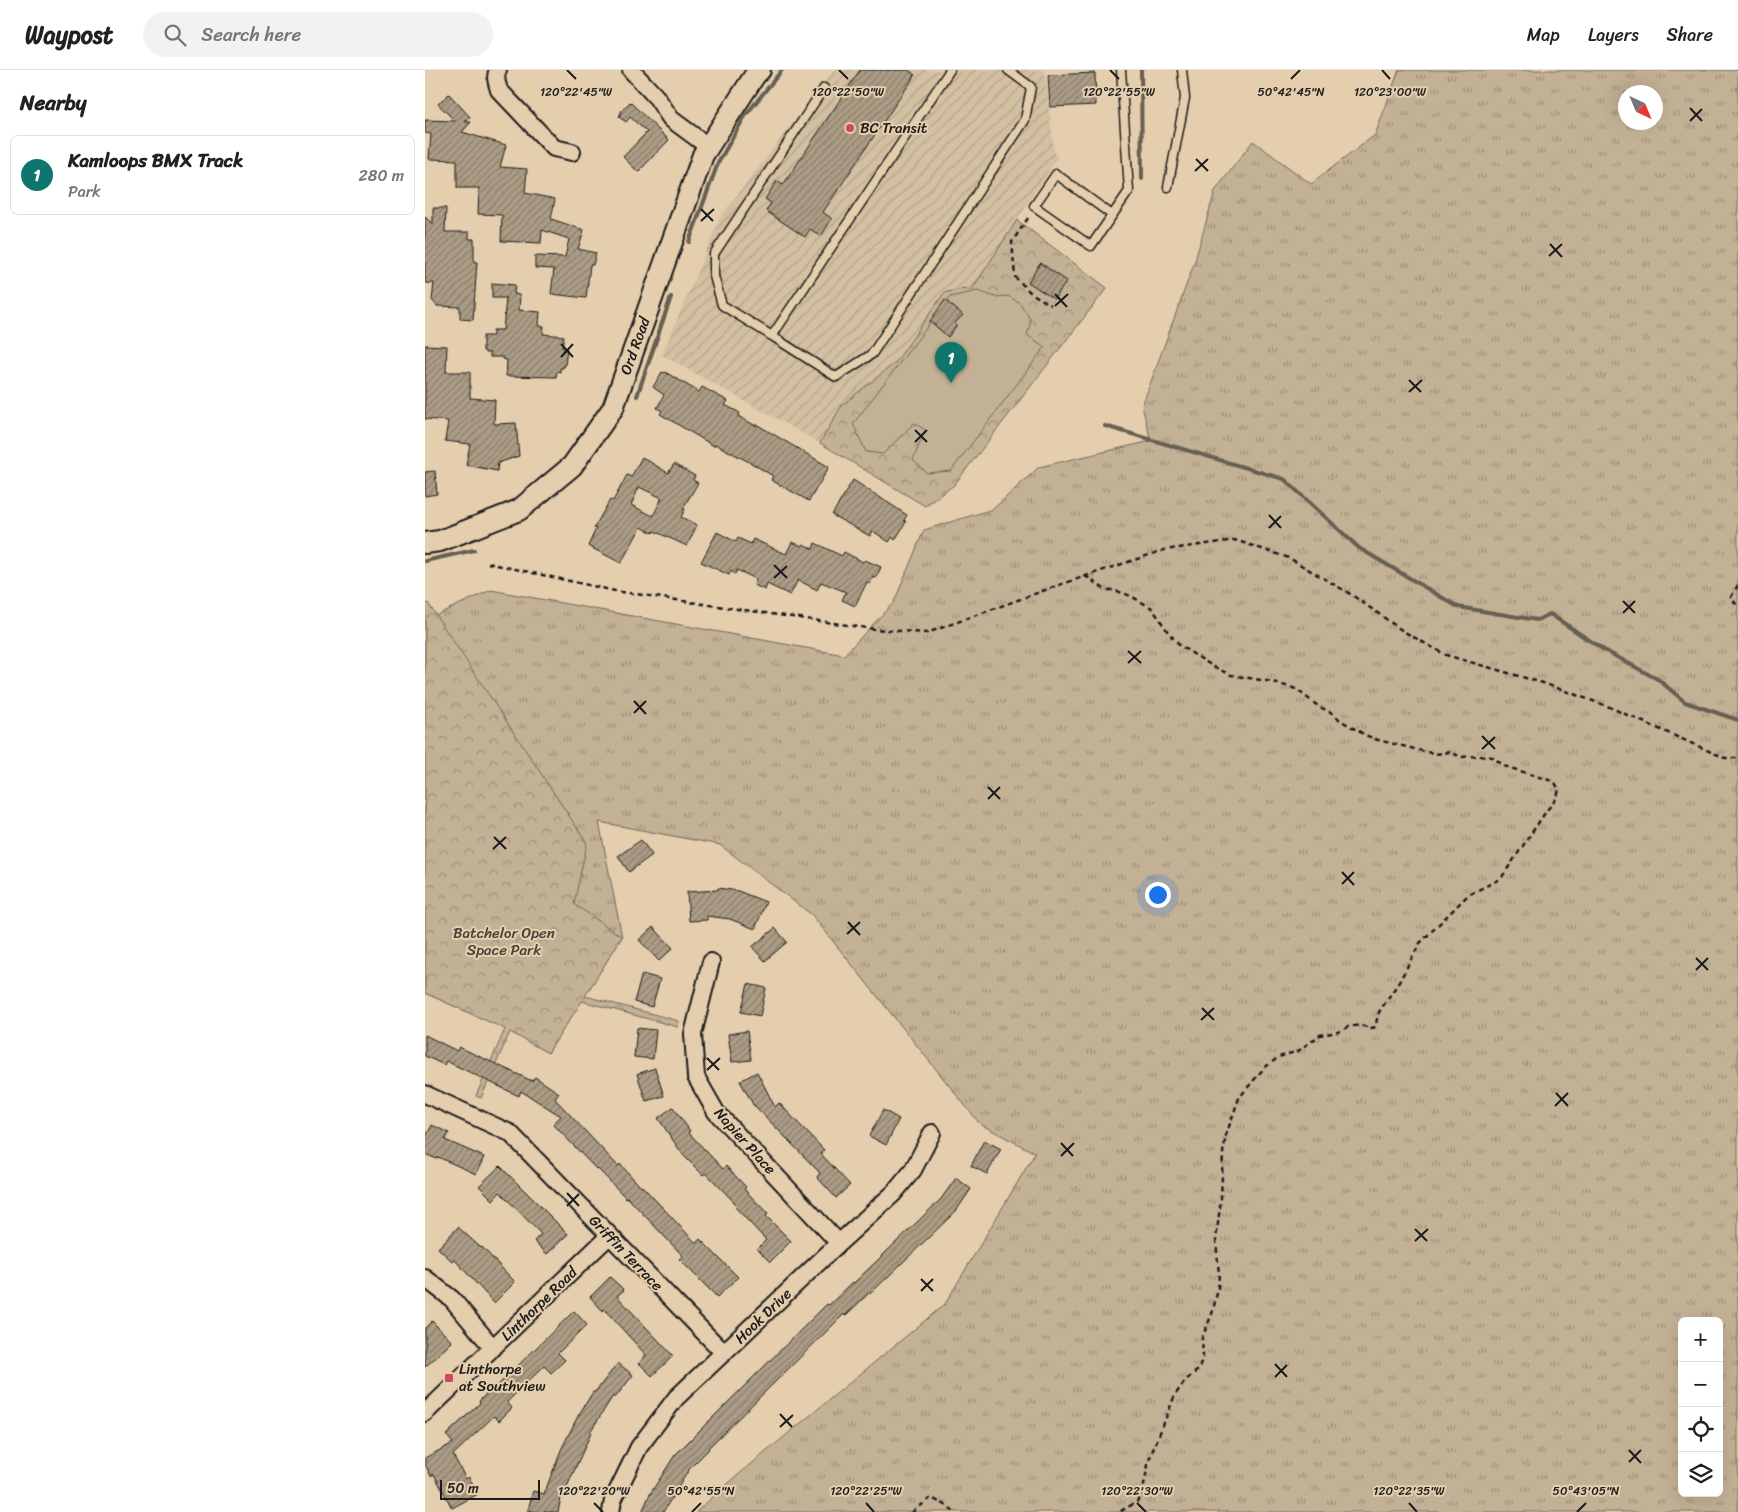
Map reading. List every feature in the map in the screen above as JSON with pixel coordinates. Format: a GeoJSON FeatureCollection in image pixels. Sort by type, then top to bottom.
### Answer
{"type":"FeatureCollection","features":[{"type":"Feature","properties":{"kind":"street"},"geometry":{"type":"LineString","coordinates":[[498,70],[496,81],[499,90],[554,148],[572,152]]}},
{"type":"Feature","properties":{"kind":"street"},"geometry":{"type":"LineString","coordinates":[[631,70],[657,98],[671,119],[709,147]]}},
{"type":"Feature","properties":{"kind":"street","name":"Ord Road"},"geometry":{"type":"LineString","coordinates":[[425,543],[440,541],[519,510],[573,466],[613,408],[703,155],[760,70]]}},
{"type":"Feature","properties":{"kind":"street","name":"Napier Place"},"geometry":{"type":"LineString","coordinates":[[711,962],[693,1034],[696,1077],[716,1112],[839,1243]]}},
{"type":"Feature","properties":{"kind":"street","name":"Griffin Terrace"},"geometry":{"type":"LineString","coordinates":[[425,1094],[510,1133],[724,1353]]}},
{"type":"Feature","properties":{"kind":"street","name":"Hook Drive"},"geometry":{"type":"LineString","coordinates":[[611,1512],[613,1500],[639,1447],[676,1398],[894,1193],[913,1170],[932,1133]]}},
{"type":"Feature","properties":{"kind":"street","name":"Linthorpe Road"},"geometry":{"type":"LineString","coordinates":[[425,1414],[609,1236]]}},
{"type":"Feature","properties":{"kind":"street"},"geometry":{"type":"LineString","coordinates":[[425,1278],[452,1300],[493,1348]]}},
{"type":"Feature","properties":{"kind":"lane"},"geometry":{"type":"LineString","coordinates":[[772,336],[950,70]]}},
{"type":"Feature","properties":{"kind":"lane"},"geometry":{"type":"LineString","coordinates":[[824,88],[714,254],[715,276],[723,305],[836,377],[872,354],[1025,120],[1031,87],[1008,70]]}},
{"type":"Feature","properties":{"kind":"lane"},"geometry":{"type":"LineString","coordinates":[[1113,215],[1056,174],[1034,206],[1091,246],[1113,215],[1129,192],[1121,70]]}},
{"type":"Feature","properties":{"kind":"lane"},"geometry":{"type":"LineString","coordinates":[[1168,187],[1185,98],[1182,70]]}},
{"type":"Feature","properties":{"kind":"path"},"geometry":{"type":"LineString","coordinates":[[1028,218],[1011,242],[1015,277],[1031,293],[1051,304]]}},
{"type":"Feature","properties":{"kind":"path"},"geometry":{"type":"LineString","coordinates":[[488,563],[615,590],[873,629],[927,633],[1085,576],[1164,550],[1235,540],[1289,558],[1352,595],[1403,631],[1446,655],[1543,683],[1607,706],[1725,758],[1738,758]]}},
{"type":"Feature","properties":{"kind":"path"},"geometry":{"type":"LineString","coordinates":[[1085,576],[1102,589],[1131,596],[1152,608],[1167,632],[1179,645],[1214,667],[1231,675],[1273,682],[1296,690],[1355,730],[1378,740],[1435,754],[1449,752],[1462,757],[1493,757],[1504,766],[1549,780],[1555,783],[1559,789],[1557,798],[1502,877],[1468,895],[1420,943],[1399,982],[1379,1012],[1375,1027],[1360,1025],[1320,1035],[1298,1051],[1279,1057],[1272,1062],[1239,1098],[1226,1135],[1223,1153],[1221,1198],[1216,1240],[1219,1282],[1212,1314],[1202,1338],[1203,1357],[1198,1370],[1186,1380],[1175,1395],[1149,1460],[1142,1495],[1137,1502],[1119,1512]]}},
{"type":"Feature","properties":{"kind":"path"},"geometry":{"type":"LineString","coordinates":[[1738,585],[1731,597],[1738,608]]}},
{"type":"Feature","properties":{"kind":"path"},"geometry":{"type":"LineString","coordinates":[[912,1512],[931,1498],[948,1506],[954,1512]]}},
{"type":"Feature","properties":{"kind":"shaded area"},"geometry":{"type":"Polygon","coordinates":[[[834,70],[1045,70],[1054,153],[1058,157],[971,291],[944,293],[896,362],[842,405],[820,443],[662,355],[721,216],[834,70]]]}},
{"type":"Feature","properties":{"kind":"green space"},"geometry":{"type":"Polygon","coordinates":[[[1399,70],[1738,70],[1738,1512],[696,1512],[945,1304],[1035,1153],[980,1124],[812,915],[720,845],[599,822],[622,937],[548,1053],[506,1029],[425,993],[425,615],[436,615],[491,590],[844,655],[894,602],[924,530],[993,509],[1039,467],[1151,441],[1142,406],[1194,264],[1215,191],[1253,141],[1311,184],[1375,135],[1399,70]]]}},
{"type":"Feature","properties":{"kind":"green space"},"geometry":{"type":"Polygon","coordinates":[[[1017,220],[1107,288],[954,485],[925,506],[820,443],[842,405],[896,362],[944,293],[965,288],[971,291],[1017,220]]]}},
{"type":"Feature","properties":{"kind":"green space"},"geometry":{"type":"Polygon","coordinates":[[[978,291],[995,297],[1008,296],[1020,303],[1030,319],[1027,335],[1045,347],[951,471],[927,473],[913,460],[925,430],[914,423],[883,454],[866,452],[853,424],[950,297],[978,291]]]}},
{"type":"Feature","properties":{"kind":"green space","name":"Batchelor Open Space Park"},"geometry":{"type":"Polygon","coordinates":[[[425,603],[428,603],[587,843],[574,904],[622,937],[585,996],[679,1021],[678,1027],[582,1001],[548,1053],[510,1032],[481,1098],[476,1096],[505,1029],[425,993],[425,603]]]}},
{"type":"Feature","properties":{"kind":"building","name":"BC Transit"},"geometry":{"type":"Polygon","coordinates":[[[860,70],[908,70],[915,75],[823,212],[832,219],[821,236],[810,229],[805,237],[766,211],[771,203],[765,199],[777,181],[783,185],[860,70]]]}},
{"type":"Feature","properties":{"kind":"building"},"geometry":{"type":"Polygon","coordinates":[[[1095,73],[1096,105],[1050,107],[1048,75],[1095,73]]]}},
{"type":"Feature","properties":{"kind":"building"},"geometry":{"type":"Polygon","coordinates":[[[449,94],[470,117],[465,122],[471,122],[462,132],[506,145],[500,167],[527,169],[525,193],[555,199],[551,219],[584,230],[578,249],[596,253],[593,265],[590,265],[586,298],[551,294],[554,269],[535,268],[535,256],[565,257],[569,239],[542,230],[541,243],[501,241],[502,215],[478,214],[479,188],[457,188],[457,160],[429,159],[431,134],[425,133],[425,120],[455,121],[438,104],[449,94]]]}},
{"type":"Feature","properties":{"kind":"building"},"geometry":{"type":"Polygon","coordinates":[[[630,102],[669,140],[638,172],[623,157],[647,132],[630,117],[626,122],[619,117],[622,110],[630,102]]]}},
{"type":"Feature","properties":{"kind":"building"},"geometry":{"type":"Polygon","coordinates":[[[433,208],[446,208],[445,232],[469,232],[469,239],[474,239],[474,262],[477,262],[473,320],[460,319],[460,307],[437,306],[432,300],[434,283],[425,283],[425,217],[433,224],[433,208]]]}},
{"type":"Feature","properties":{"kind":"building"},"geometry":{"type":"Polygon","coordinates":[[[1040,263],[1067,281],[1054,299],[1028,282],[1040,263]]]}},
{"type":"Feature","properties":{"kind":"building"},"geometry":{"type":"Polygon","coordinates":[[[492,283],[515,285],[514,294],[520,295],[519,310],[540,312],[539,326],[544,326],[543,334],[564,336],[562,348],[567,349],[565,366],[560,368],[560,372],[557,371],[556,377],[506,376],[507,360],[503,359],[503,357],[490,357],[490,353],[483,351],[483,336],[493,336],[493,330],[503,330],[506,298],[492,298],[492,283]]]}},
{"type":"Feature","properties":{"kind":"building"},"geometry":{"type":"Polygon","coordinates":[[[945,300],[963,315],[955,323],[956,326],[948,337],[930,321],[945,300]]]}},
{"type":"Feature","properties":{"kind":"building"},"geometry":{"type":"Polygon","coordinates":[[[425,345],[447,346],[446,372],[470,372],[470,398],[495,400],[494,424],[516,423],[519,456],[498,463],[497,471],[466,465],[470,444],[445,441],[448,421],[425,419],[425,345]]]}},
{"type":"Feature","properties":{"kind":"building"},"geometry":{"type":"Polygon","coordinates":[[[662,372],[699,392],[702,387],[728,401],[725,405],[740,413],[738,416],[756,426],[756,424],[829,467],[809,501],[771,480],[773,476],[753,464],[715,444],[714,446],[660,414],[662,411],[657,408],[664,395],[653,387],[662,372]]]}},
{"type":"Feature","properties":{"kind":"building"},"geometry":{"type":"Polygon","coordinates":[[[642,457],[668,473],[674,464],[695,476],[693,480],[698,483],[683,508],[685,509],[681,517],[697,525],[687,546],[641,527],[621,563],[588,546],[596,529],[594,528],[610,500],[613,501],[627,475],[631,477],[642,457]],[[639,487],[631,505],[653,516],[662,498],[639,487]]]}},
{"type":"Feature","properties":{"kind":"building"},"geometry":{"type":"Polygon","coordinates":[[[435,471],[437,494],[425,496],[425,472],[435,471]]]}},
{"type":"Feature","properties":{"kind":"building"},"geometry":{"type":"Polygon","coordinates":[[[853,480],[907,515],[904,520],[906,522],[895,540],[892,537],[889,542],[873,531],[870,536],[832,515],[853,480]]]}},
{"type":"Feature","properties":{"kind":"building"},"geometry":{"type":"Polygon","coordinates":[[[717,532],[736,542],[738,538],[751,544],[753,539],[786,554],[792,542],[802,546],[803,544],[813,549],[815,543],[842,556],[844,552],[863,562],[865,560],[881,567],[876,578],[873,577],[870,584],[867,582],[855,606],[842,600],[846,592],[821,582],[817,590],[798,580],[790,595],[767,584],[765,590],[754,585],[756,579],[737,570],[735,574],[731,571],[729,575],[701,562],[717,532]]]}},
{"type":"Feature","properties":{"kind":"building"},"geometry":{"type":"Polygon","coordinates":[[[641,840],[652,855],[629,872],[618,856],[641,840]]]}},
{"type":"Feature","properties":{"kind":"building"},"geometry":{"type":"Polygon","coordinates":[[[718,888],[738,891],[766,902],[755,929],[730,919],[707,916],[707,920],[689,921],[687,892],[718,890],[718,888]]]}},
{"type":"Feature","properties":{"kind":"building"},"geometry":{"type":"Polygon","coordinates":[[[653,927],[673,948],[659,961],[639,940],[653,927]]]}},
{"type":"Feature","properties":{"kind":"building"},"geometry":{"type":"Polygon","coordinates":[[[775,928],[787,942],[765,961],[752,947],[775,928]]]}},
{"type":"Feature","properties":{"kind":"building"},"geometry":{"type":"Polygon","coordinates":[[[642,974],[660,979],[652,1007],[634,1002],[642,974]]]}},
{"type":"Feature","properties":{"kind":"building"},"geometry":{"type":"Polygon","coordinates":[[[748,984],[766,988],[760,1016],[741,1012],[748,984]]]}},
{"type":"Feature","properties":{"kind":"building"},"geometry":{"type":"Polygon","coordinates":[[[637,1028],[656,1030],[653,1059],[634,1057],[637,1028]]]}},
{"type":"Feature","properties":{"kind":"building"},"geometry":{"type":"Polygon","coordinates":[[[747,1031],[751,1060],[732,1062],[728,1034],[747,1031]]]}},
{"type":"Feature","properties":{"kind":"building"},"geometry":{"type":"Polygon","coordinates":[[[425,1035],[457,1051],[459,1047],[532,1081],[535,1077],[559,1093],[555,1099],[618,1166],[620,1164],[696,1243],[700,1239],[738,1277],[717,1297],[679,1259],[683,1256],[627,1197],[596,1169],[553,1124],[561,1116],[521,1091],[519,1096],[446,1061],[444,1065],[425,1056],[425,1035]]]}},
{"type":"Feature","properties":{"kind":"building"},"geometry":{"type":"Polygon","coordinates":[[[655,1068],[664,1096],[646,1101],[637,1074],[655,1068]]]}},
{"type":"Feature","properties":{"kind":"building"},"geometry":{"type":"Polygon","coordinates":[[[757,1072],[775,1107],[779,1103],[824,1150],[821,1154],[850,1185],[836,1198],[817,1177],[820,1173],[754,1106],[740,1081],[757,1072]]]}},
{"type":"Feature","properties":{"kind":"building"},"geometry":{"type":"Polygon","coordinates":[[[673,1107],[690,1131],[688,1132],[723,1169],[726,1166],[746,1187],[744,1189],[768,1214],[766,1216],[791,1241],[770,1262],[757,1249],[766,1240],[735,1207],[737,1205],[706,1173],[703,1175],[683,1155],[658,1118],[673,1107]]]}},
{"type":"Feature","properties":{"kind":"building"},"geometry":{"type":"Polygon","coordinates":[[[883,1110],[899,1119],[886,1145],[869,1136],[883,1110]]]}},
{"type":"Feature","properties":{"kind":"building"},"geometry":{"type":"Polygon","coordinates":[[[432,1125],[449,1133],[445,1140],[484,1157],[476,1174],[438,1157],[437,1159],[425,1154],[425,1139],[432,1125]]]}},
{"type":"Feature","properties":{"kind":"building"},"geometry":{"type":"Polygon","coordinates":[[[984,1140],[1001,1149],[987,1174],[971,1166],[984,1140]]]}},
{"type":"Feature","properties":{"kind":"building"},"geometry":{"type":"Polygon","coordinates":[[[500,1166],[568,1234],[547,1254],[534,1241],[541,1234],[500,1192],[493,1200],[479,1186],[500,1166]]]}},
{"type":"Feature","properties":{"kind":"building"},"geometry":{"type":"Polygon","coordinates":[[[956,1178],[971,1189],[956,1211],[871,1293],[845,1316],[844,1314],[708,1448],[690,1468],[663,1512],[642,1512],[650,1494],[675,1455],[827,1304],[829,1305],[854,1283],[941,1199],[956,1178]]]}},
{"type":"Feature","properties":{"kind":"building"},"geometry":{"type":"Polygon","coordinates":[[[458,1227],[482,1247],[515,1282],[494,1303],[454,1259],[452,1261],[438,1248],[458,1227]]]}},
{"type":"Feature","properties":{"kind":"building"},"geometry":{"type":"Polygon","coordinates":[[[610,1277],[624,1290],[617,1296],[673,1356],[652,1376],[639,1363],[646,1355],[604,1309],[603,1311],[590,1297],[610,1277]]]}},
{"type":"Feature","properties":{"kind":"building"},"geometry":{"type":"Polygon","coordinates":[[[574,1311],[587,1325],[558,1353],[565,1360],[551,1373],[544,1366],[507,1402],[512,1408],[499,1421],[494,1416],[453,1455],[466,1479],[469,1477],[478,1494],[452,1508],[434,1474],[431,1476],[425,1464],[425,1458],[453,1443],[446,1435],[480,1403],[479,1401],[492,1388],[494,1389],[574,1311]]]}},
{"type":"Feature","properties":{"kind":"building"},"geometry":{"type":"Polygon","coordinates":[[[432,1321],[452,1342],[425,1367],[425,1328],[432,1321]]]}},
{"type":"Feature","properties":{"kind":"building"},"geometry":{"type":"Polygon","coordinates":[[[618,1363],[633,1375],[615,1398],[613,1396],[590,1432],[566,1489],[563,1488],[558,1512],[528,1510],[533,1491],[544,1494],[561,1450],[578,1416],[593,1392],[595,1392],[618,1363]]]}},
{"type":"Feature","properties":{"kind":"waterway"},"geometry":{"type":"LineString","coordinates":[[689,242],[718,163],[745,116],[782,70]]}},
{"type":"Feature","properties":{"kind":"waterway"},"geometry":{"type":"LineString","coordinates":[[1141,70],[1142,179]]}},
{"type":"Feature","properties":{"kind":"waterway"},"geometry":{"type":"LineString","coordinates":[[637,396],[671,297]]}},
{"type":"Feature","properties":{"kind":"waterway"},"geometry":{"type":"LineString","coordinates":[[1105,426],[1284,479],[1359,548],[1458,607],[1537,620],[1550,614],[1604,650],[1659,680],[1685,702],[1738,720]]}},
{"type":"Feature","properties":{"kind":"waterway"},"geometry":{"type":"LineString","coordinates":[[425,561],[474,550]]}},
{"type":"Feature","properties":{"kind":"place","name":"BC Transit"},"geometry":{"type":"Point","coordinates":[850,128]}},
{"type":"Feature","properties":{"kind":"place","name":"Kamloops BMX Track"},"geometry":{"type":"Point","coordinates":[951,383]}},
{"type":"Feature","properties":{"kind":"place","name":"Linthorpe at Southview"},"geometry":{"type":"Point","coordinates":[449,1378]}}]}
